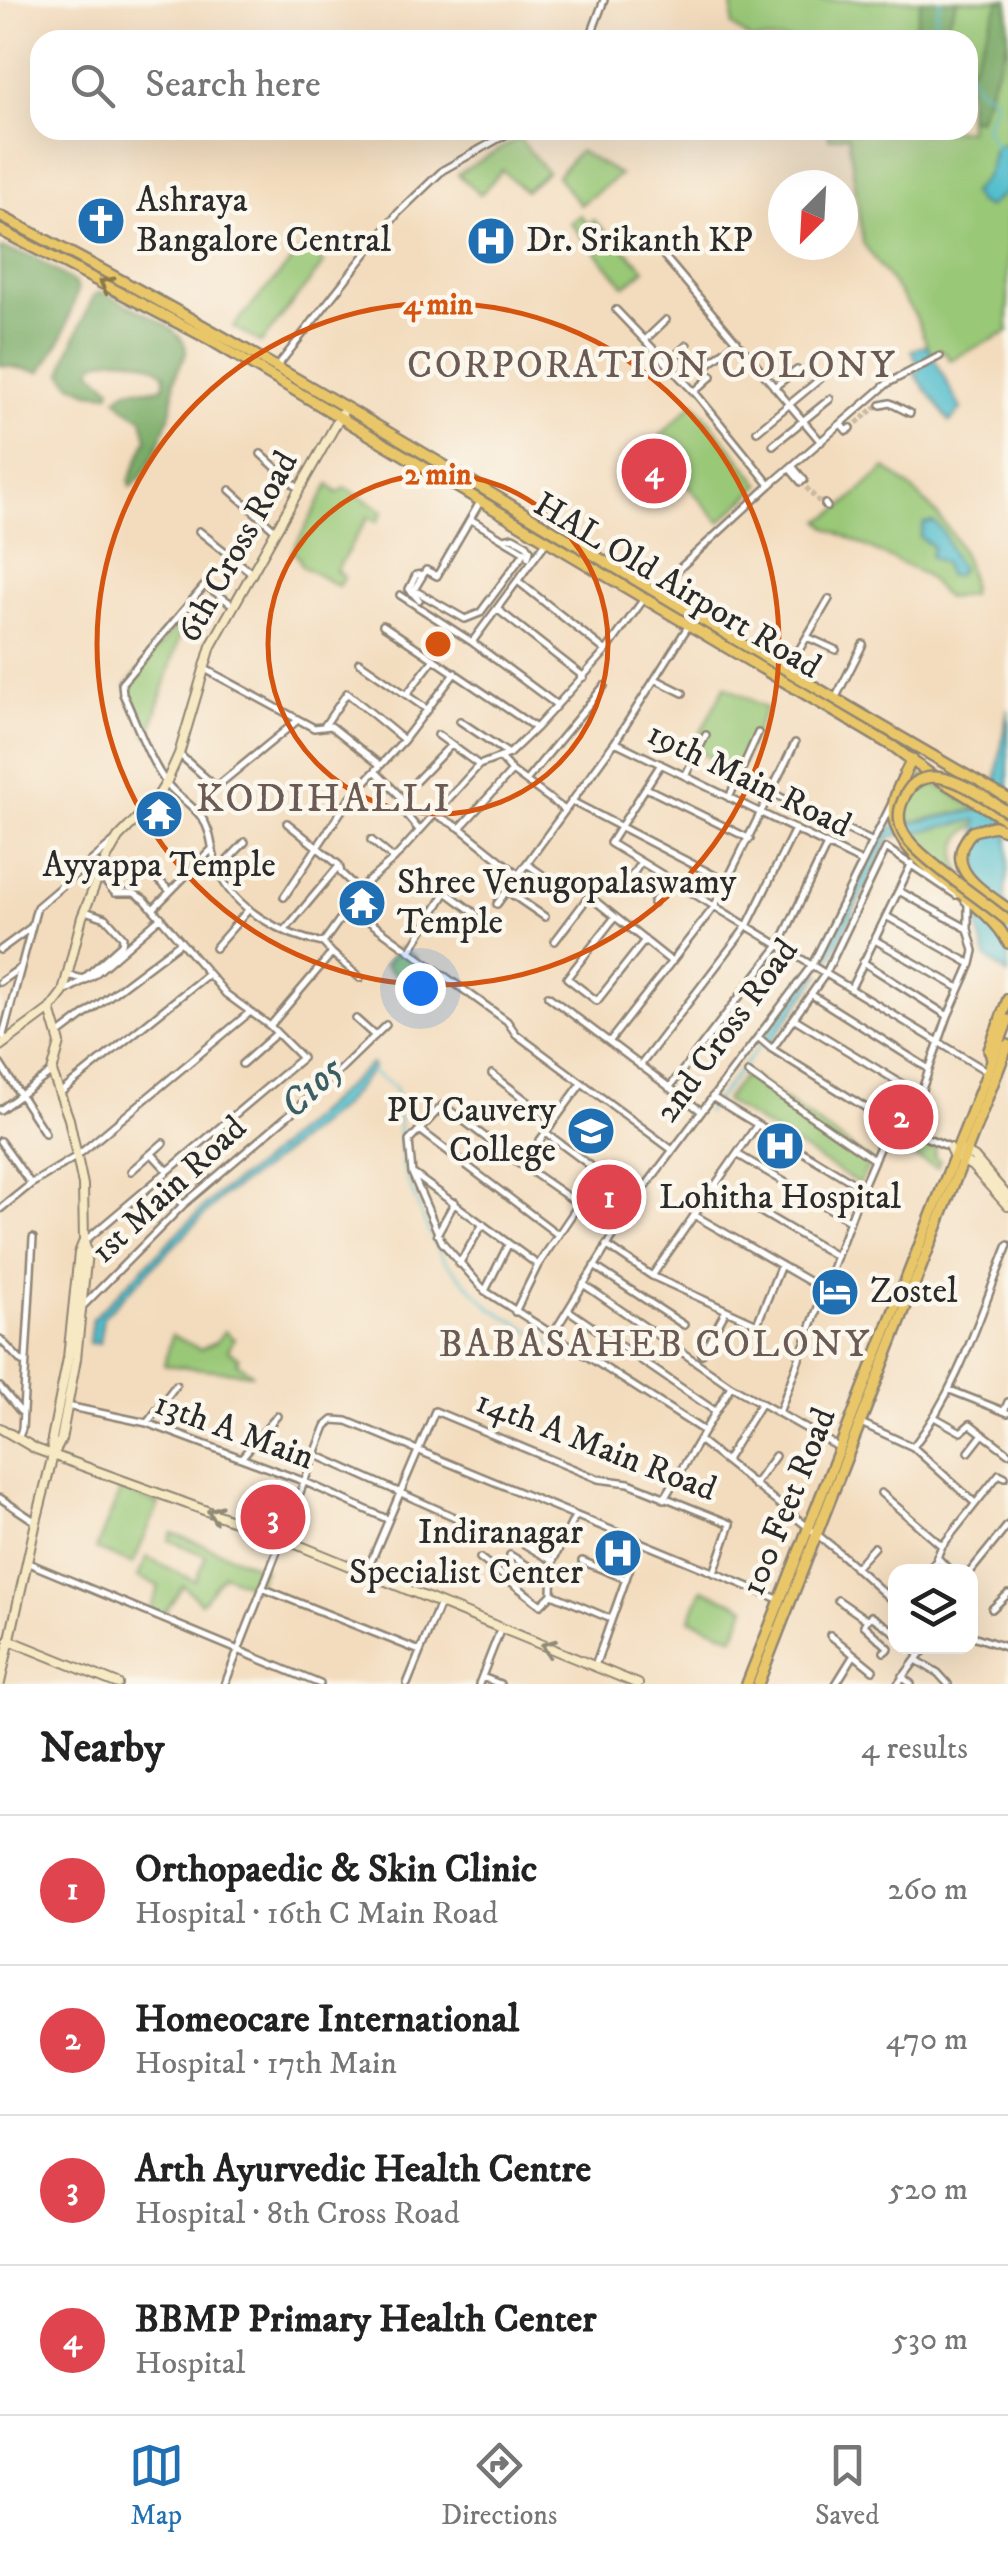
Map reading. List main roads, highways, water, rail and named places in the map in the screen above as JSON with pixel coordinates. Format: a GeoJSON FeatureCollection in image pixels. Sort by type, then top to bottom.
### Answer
{"type":"FeatureCollection","features":[{"type":"Feature","properties":{"kind":"main road","name":"HAL Old Airport Road"},"geometry":{"type":"LineString","coordinates":[[0,216],[172,306],[276,368],[345,417],[480,502],[912,759],[1008,821]]}},
{"type":"Feature","properties":{"kind":"main road","name":"HAL Old Airport Road"},"geometry":{"type":"LineString","coordinates":[[0,230],[162,313],[787,671],[837,694],[1008,799]]}},
{"type":"Feature","properties":{"kind":"main road"},"geometry":{"type":"LineString","coordinates":[[912,759],[894,799],[898,831],[923,862],[998,925],[1008,944]]}},
{"type":"Feature","properties":{"kind":"main road"},"geometry":{"type":"LineString","coordinates":[[1008,812],[940,776],[912,786],[902,801],[899,821],[910,842],[1008,921]]}},
{"type":"Feature","properties":{"kind":"main road"},"geometry":{"type":"LineString","coordinates":[[1008,831],[994,826],[973,831],[960,852],[967,877],[1008,909]]}},
{"type":"Feature","properties":{"kind":"main road"},"geometry":{"type":"LineString","coordinates":[[997,1064],[989,1050],[1008,999]]}},
{"type":"Feature","properties":{"kind":"main road"},"geometry":{"type":"LineString","coordinates":[[997,1064],[1008,1020]]}},
{"type":"Feature","properties":{"kind":"main road"},"geometry":{"type":"LineString","coordinates":[[997,1064],[1008,1045]]}},
{"type":"Feature","properties":{"kind":"main road","name":"100 Feet Road"},"geometry":{"type":"LineString","coordinates":[[758,1684],[840,1448],[953,1150],[997,1064]]}},
{"type":"Feature","properties":{"kind":"main road","name":"100 Feet Road"},"geometry":{"type":"LineString","coordinates":[[747,1684],[780,1600],[861,1422],[965,1158],[997,1064]]}},
{"type":"Feature","properties":{"kind":"water"},"geometry":{"type":"Polygon","coordinates":[[[1008,139],[1008,190],[988,207],[978,203],[971,193],[986,175],[993,151],[1008,139]]]}},
{"type":"Feature","properties":{"kind":"water"},"geometry":{"type":"Polygon","coordinates":[[[927,345],[961,409],[950,422],[914,373],[920,370],[912,350],[927,345]]]}},
{"type":"Feature","properties":{"kind":"water"},"geometry":{"type":"Polygon","coordinates":[[[933,522],[961,569],[957,575],[947,576],[944,563],[930,556],[933,547],[920,537],[924,523],[933,522]]]}},
{"type":"Feature","properties":{"kind":"water"},"geometry":{"type":"Polygon","coordinates":[[[1008,709],[1008,870],[1004,898],[1008,910],[1008,975],[986,957],[977,924],[977,820],[890,837],[827,966],[821,962],[879,839],[891,827],[979,810],[996,781],[1008,709]]]}},
{"type":"Feature","properties":{"kind":"water"},"geometry":{"type":"Polygon","coordinates":[[[815,969],[821,974],[770,1043],[763,1038],[815,969]]]}},
{"type":"Feature","properties":{"kind":"water"},"geometry":{"type":"Polygon","coordinates":[[[371,1064],[373,1068],[342,1106],[222,1197],[103,1317],[99,1344],[89,1343],[92,1319],[217,1194],[261,1163],[371,1064]]]}},
{"type":"Feature","properties":{"kind":"waterway"},"geometry":{"type":"LineString","coordinates":[[933,30],[940,0]]}},
{"type":"Feature","properties":{"kind":"waterway"},"geometry":{"type":"LineString","coordinates":[[978,87],[993,96],[995,104],[985,128],[997,149]]}},
{"type":"Feature","properties":{"kind":"waterway","name":"C105"},"geometry":{"type":"LineString","coordinates":[[706,1113],[761,1044]]}},
{"type":"Feature","properties":{"kind":"waterway","name":"C105"},"geometry":{"type":"LineString","coordinates":[[370,1071],[395,1087],[404,1171],[443,1259],[491,1308],[551,1343]]}},
{"type":"Feature","properties":{"kind":"tunnel"},"geometry":{"type":"LineString","coordinates":[[851,428],[877,406]]}},
{"type":"Feature","properties":{"kind":"tunnel"},"geometry":{"type":"LineString","coordinates":[[801,482],[823,506]]}},
{"type":"Feature","properties":{"kind":"place","name":"Ashraya Bangalore Central"},"geometry":{"type":"Point","coordinates":[101,221]}},
{"type":"Feature","properties":{"kind":"place","name":"Dr. Srikanth KP"},"geometry":{"type":"Point","coordinates":[491,241]}},
{"type":"Feature","properties":{"kind":"place","name":"BBMP Primary Health Center"},"geometry":{"type":"Point","coordinates":[654,471]}},
{"type":"Feature","properties":{"kind":"place","name":"Ayyappa Temple"},"geometry":{"type":"Point","coordinates":[159,814]}},
{"type":"Feature","properties":{"kind":"place","name":"Shree Venugopalaswamy Temple"},"geometry":{"type":"Point","coordinates":[362,903]}},
{"type":"Feature","properties":{"kind":"place","name":"Homeocare International"},"geometry":{"type":"Point","coordinates":[901,1117]}},
{"type":"Feature","properties":{"kind":"place","name":"PU Cauvery College"},"geometry":{"type":"Point","coordinates":[591,1131]}},
{"type":"Feature","properties":{"kind":"place","name":"Lohitha Hospital"},"geometry":{"type":"Point","coordinates":[780,1146]}},
{"type":"Feature","properties":{"kind":"place","name":"Orthopaedic & Skin Clinic"},"geometry":{"type":"Point","coordinates":[609,1197]}},
{"type":"Feature","properties":{"kind":"place","name":"Zostel"},"geometry":{"type":"Point","coordinates":[835,1292]}},
{"type":"Feature","properties":{"kind":"place","name":"Arth Ayurvedic Health Centre"},"geometry":{"type":"Point","coordinates":[273,1517]}},
{"type":"Feature","properties":{"kind":"place","name":"Indiranagar Specialist Center"},"geometry":{"type":"Point","coordinates":[618,1553]}},
{"type":"Feature","properties":{"kind":"district","name":"CORPORATION COLONY"},"geometry":{"type":"Point","coordinates":[652,366]}},
{"type":"Feature","properties":{"kind":"district","name":"KODIHALLI"},"geometry":{"type":"Point","coordinates":[324,800]}},
{"type":"Feature","properties":{"kind":"district","name":"BABASAHEB COLONY"},"geometry":{"type":"Point","coordinates":[655,1345]}}]}
